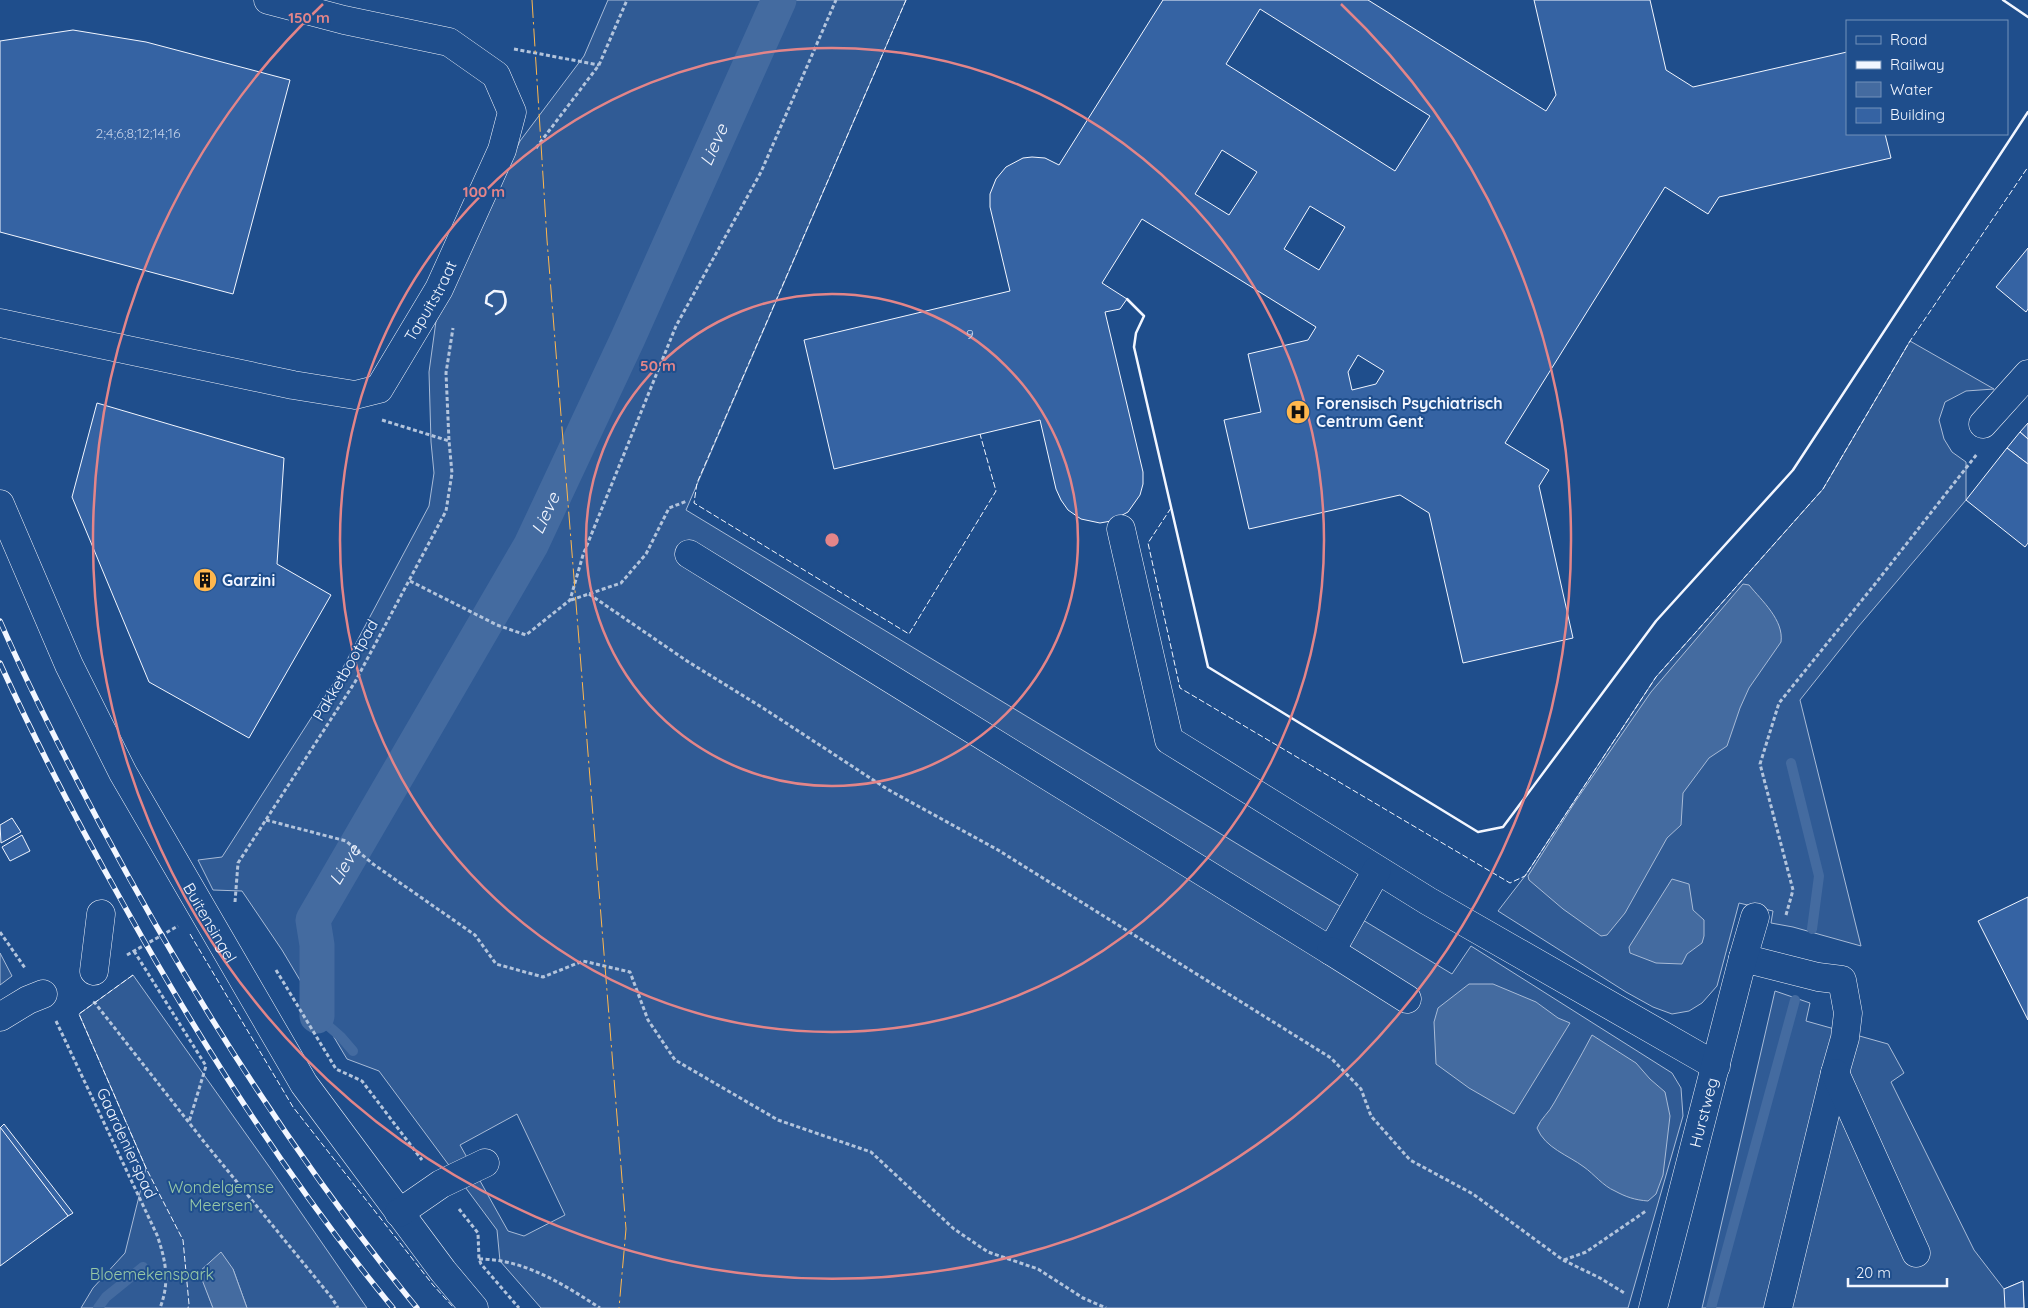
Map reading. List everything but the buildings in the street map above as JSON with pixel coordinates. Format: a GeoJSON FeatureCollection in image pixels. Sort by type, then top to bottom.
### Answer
{"type":"FeatureCollection","features":[{"type":"Feature","properties":{"kind":"street","name":"Tapuitstraat"},"geometry":{"type":"LineString","coordinates":[[268,0],[344,20],[449,42],[496,75],[512,112],[502,150],[439,289],[379,389],[369,392]]}},
{"type":"Feature","properties":{"kind":"street"},"geometry":{"type":"LineString","coordinates":[[0,323],[293,385],[356,395],[369,392]]}},
{"type":"Feature","properties":{"kind":"street"},"geometry":{"type":"LineString","coordinates":[[1983,424],[2028,374]]}},
{"type":"Feature","properties":{"kind":"street","name":"Buitensingel"},"geometry":{"type":"LineString","coordinates":[[0,504],[45,613],[194,919],[304,1084],[443,1271],[474,1308]]}},
{"type":"Feature","properties":{"kind":"street"},"geometry":{"type":"LineString","coordinates":[[1121,529],[1169,740],[1428,902],[1716,1066]]}},
{"type":"Feature","properties":{"kind":"street"},"geometry":{"type":"LineString","coordinates":[[688,554],[1408,999]]}},
{"type":"Feature","properties":{"kind":"street"},"geometry":{"type":"LineString","coordinates":[[1331,951],[1378,870]]}},
{"type":"Feature","properties":{"kind":"street"},"geometry":{"type":"LineString","coordinates":[[94,971],[101,914]]}},
{"type":"Feature","properties":{"kind":"street","name":"Hurstweg"},"geometry":{"type":"LineString","coordinates":[[1642,1303],[1678,1212],[1755,917]]}},
{"type":"Feature","properties":{"kind":"street"},"geometry":{"type":"LineString","coordinates":[[1743,958],[1842,980],[1848,1013],[1845,1038],[1778,1308]]}},
{"type":"Feature","properties":{"kind":"street"},"geometry":{"type":"LineString","coordinates":[[0,1017],[28,1000],[43,994]]}},
{"type":"Feature","properties":{"kind":"street"},"geometry":{"type":"LineString","coordinates":[[1835,1074],[1916,1253]]}},
{"type":"Feature","properties":{"kind":"street"},"geometry":{"type":"LineString","coordinates":[[399,1213],[441,1184],[485,1163]]}},
{"type":"Feature","properties":{"kind":"path"},"geometry":{"type":"LineString","coordinates":[[535,150],[599,65],[626,0]]}},
{"type":"Feature","properties":{"kind":"path"},"geometry":{"type":"LineString","coordinates":[[570,600],[583,555],[676,326],[761,172],[836,0]]}},
{"type":"Feature","properties":{"kind":"path"},"geometry":{"type":"LineString","coordinates":[[491,71],[512,49],[599,65]]}},
{"type":"Feature","properties":{"kind":"path","name":"Pakketbootpad"},"geometry":{"type":"LineString","coordinates":[[235,902],[238,862],[355,682],[446,511],[452,473],[446,373],[453,326]]}},
{"type":"Feature","properties":{"kind":"path"},"geometry":{"type":"LineString","coordinates":[[369,392],[379,419],[449,441]]}},
{"type":"Feature","properties":{"kind":"path"},"geometry":{"type":"LineString","coordinates":[[1774,966],[1793,890],[1760,764],[1778,702],[1976,456],[1983,424]]}},
{"type":"Feature","properties":{"kind":"path"},"geometry":{"type":"LineString","coordinates":[[410,581],[497,625],[526,635],[570,600],[620,583],[646,554],[669,508],[687,502]]}},
{"type":"Feature","properties":{"kind":"path"},"geometry":{"type":"LineString","coordinates":[[589,594],[687,662],[763,708],[887,789],[998,850],[1330,1058],[1361,1089],[1370,1116],[1410,1160],[1473,1194],[1563,1260],[1600,1278],[1642,1303]]}},
{"type":"Feature","properties":{"kind":"path"},"geometry":{"type":"LineString","coordinates":[[266,820],[346,841],[373,864],[475,935],[496,964],[543,976],[583,961],[630,972],[648,1020],[675,1060],[778,1120],[871,1152],[954,1229],[988,1252],[1038,1268],[1083,1298],[1106,1308]]}},
{"type":"Feature","properties":{"kind":"path"},"geometry":{"type":"LineString","coordinates":[[120,959],[194,919],[235,902],[240,910]]}},
{"type":"Feature","properties":{"kind":"path","name":"Gaardenierspad"},"geometry":{"type":"LineString","coordinates":[[0,932],[43,994],[157,1235],[165,1256],[166,1274],[166,1292],[160,1308]]}},
{"type":"Feature","properties":{"kind":"path"},"geometry":{"type":"LineString","coordinates":[[134,951],[206,1066],[205,1076],[189,1122]]}},
{"type":"Feature","properties":{"kind":"path"},"geometry":{"type":"LineString","coordinates":[[276,969],[336,1069],[362,1081],[478,1234],[479,1259],[519,1308]]}},
{"type":"Feature","properties":{"kind":"path"},"geometry":{"type":"LineString","coordinates":[[43,994],[95,1003],[332,1298],[338,1308]]}},
{"type":"Feature","properties":{"kind":"path"},"geometry":{"type":"LineString","coordinates":[[1563,1260],[1586,1252],[1650,1207],[1678,1212]]}},
{"type":"Feature","properties":{"kind":"path"},"geometry":{"type":"LineString","coordinates":[[479,1259],[495,1259],[529,1268],[576,1292],[600,1308]]}},
{"type":"Feature","properties":{"kind":"shaded area"},"geometry":{"type":"Polygon","coordinates":[[[608,0],[906,0],[686,510],[1452,974],[1471,946],[1672,1073],[1681,1088],[1683,1116],[1628,1308],[541,1308],[500,1261],[497,1230],[379,1071],[347,1059],[282,950],[242,891],[213,890],[198,860],[222,857],[340,673],[429,506],[434,473],[429,372],[436,321],[520,141],[584,56],[608,0]],[[517,1114],[460,1145],[508,1231],[524,1236],[565,1215],[517,1114]]]}},
{"type":"Feature","properties":{"kind":"shaded area"},"geometry":{"type":"Polygon","coordinates":[[[1910,341],[1994,389],[1966,391],[1945,402],[1939,420],[1944,439],[1952,452],[1966,462],[1966,500],[1858,627],[1800,700],[1861,946],[1793,927],[1771,923],[1773,911],[1739,903],[1717,986],[1702,1003],[1689,1011],[1672,1014],[1653,1007],[1498,911],[1525,876],[1656,677],[1823,489],[1910,341]]]}},
{"type":"Feature","properties":{"kind":"shaded area"},"geometry":{"type":"Polygon","coordinates":[[[0,953],[12,976],[0,985],[0,953]]]}},
{"type":"Feature","properties":{"kind":"shaded area","name":"Wondelgemse Meersen"},"geometry":{"type":"Polygon","coordinates":[[[133,975],[367,1308],[247,1308],[233,1269],[200,1272],[213,1308],[81,1308],[93,1288],[125,1253],[146,1168],[79,1014],[133,975]]]}},
{"type":"Feature","properties":{"kind":"shaded area"},"geometry":{"type":"Polygon","coordinates":[[[1775,991],[1810,1003],[1806,1021],[1888,1044],[1904,1073],[1891,1082],[1974,1250],[2004,1289],[2023,1281],[2024,1308],[1702,1308],[1775,991]]]}},
{"type":"Feature","properties":{"kind":"water"},"geometry":{"type":"Polygon","coordinates":[[[1743,584],[1749,585],[1771,611],[1779,626],[1781,642],[1749,688],[1727,746],[1709,758],[1683,793],[1681,825],[1667,838],[1625,913],[1607,935],[1601,936],[1563,909],[1529,880],[1528,876],[1575,802],[1651,692],[1743,584]]]}},
{"type":"Feature","properties":{"kind":"water"},"geometry":{"type":"Polygon","coordinates":[[[1672,879],[1689,884],[1693,910],[1704,920],[1702,943],[1687,954],[1682,964],[1656,963],[1630,953],[1629,947],[1672,879]]]}},
{"type":"Feature","properties":{"kind":"water"},"geometry":{"type":"Polygon","coordinates":[[[1469,984],[1493,984],[1536,1002],[1558,1018],[1570,1023],[1514,1114],[1469,1088],[1436,1064],[1434,1022],[1438,1008],[1469,984]]]}},
{"type":"Feature","properties":{"kind":"water"},"geometry":{"type":"Polygon","coordinates":[[[1592,1035],[1636,1063],[1665,1092],[1670,1116],[1663,1175],[1656,1194],[1648,1201],[1627,1197],[1606,1186],[1584,1167],[1545,1141],[1537,1128],[1552,1107],[1592,1035]]]}},
{"type":"Feature","properties":{"kind":"water"},"geometry":{"type":"Polygon","coordinates":[[[221,1252],[233,1269],[247,1308],[213,1308],[199,1272],[221,1252]]]}},
{"type":"Feature","properties":{"kind":"waterway","name":"Lieve"},"geometry":{"type":"LineString","coordinates":[[317,1016],[317,945],[313,920],[531,545],[628,338],[779,0]]}},
{"type":"Feature","properties":{"kind":"waterway"},"geometry":{"type":"LineString","coordinates":[[1791,763],[1819,876],[1812,929]]}},
{"type":"Feature","properties":{"kind":"waterway"},"geometry":{"type":"LineString","coordinates":[[1711,1308],[1795,1000]]}},
{"type":"Feature","properties":{"kind":"waterway"},"geometry":{"type":"LineString","coordinates":[[317,1016],[341,1037],[353,1051]]}},
{"type":"Feature","properties":{"kind":"waterway"},"geometry":{"type":"LineString","coordinates":[[98,1308],[106,1297],[143,1267]]}},
{"type":"Feature","properties":{"kind":"railway"},"geometry":{"type":"LineString","coordinates":[[0,621],[48,724],[100,824],[208,1013],[287,1134],[329,1194],[417,1308]]}},
{"type":"Feature","properties":{"kind":"railway"},"geometry":{"type":"LineString","coordinates":[[0,663],[44,756],[76,817],[185,1011],[284,1164],[355,1261],[393,1308]]}},
{"type":"Feature","properties":{"kind":"fence"},"geometry":{"type":"LineString","coordinates":[[906,0],[697,483],[694,503],[909,634],[996,491],[980,434]]}},
{"type":"Feature","properties":{"kind":"fence"},"geometry":{"type":"LineString","coordinates":[[1171,508],[1148,543],[1180,688],[1510,883],[1525,876],[1656,677],[1823,489],[1910,341],[2028,167]]}},
{"type":"Feature","properties":{"kind":"fence"},"geometry":{"type":"LineString","coordinates":[[190,934],[293,1107],[433,1285],[454,1308]]}},
{"type":"Feature","properties":{"kind":"fence"},"geometry":{"type":"LineString","coordinates":[[133,975],[79,1014],[146,1168],[183,1240],[188,1308]]}},
{"type":"Feature","properties":{"kind":"wall"},"geometry":{"type":"LineString","coordinates":[[2003,0],[2028,17]]}},
{"type":"Feature","properties":{"kind":"wall"},"geometry":{"type":"LineString","coordinates":[[1127,299],[1144,316],[1136,333],[1134,347],[1208,667],[1478,832],[1503,827],[1656,621],[1793,470],[2028,112]]}},
{"type":"Feature","properties":{"kind":"wall"},"geometry":{"type":"LineString","coordinates":[[492,306],[486,303],[487,296],[494,291],[503,292],[505,305],[496,314]]}},
{"type":"Feature","properties":{"kind":"power"},"geometry":{"type":"LineString","coordinates":[[532,0],[547,240],[626,1229],[619,1308]]}},
{"type":"Feature","properties":{"kind":"place","name":"Forensisch Psychiatrisch Centrum Gent"},"geometry":{"type":"Point","coordinates":[1298,412]}},
{"type":"Feature","properties":{"kind":"place","name":"Garzini"},"geometry":{"type":"Point","coordinates":[205,580]}},
{"type":"Feature","properties":{"kind":"park label","name":"Bloemekenspark"},"geometry":{"type":"Point","coordinates":[152,1274]}}]}
